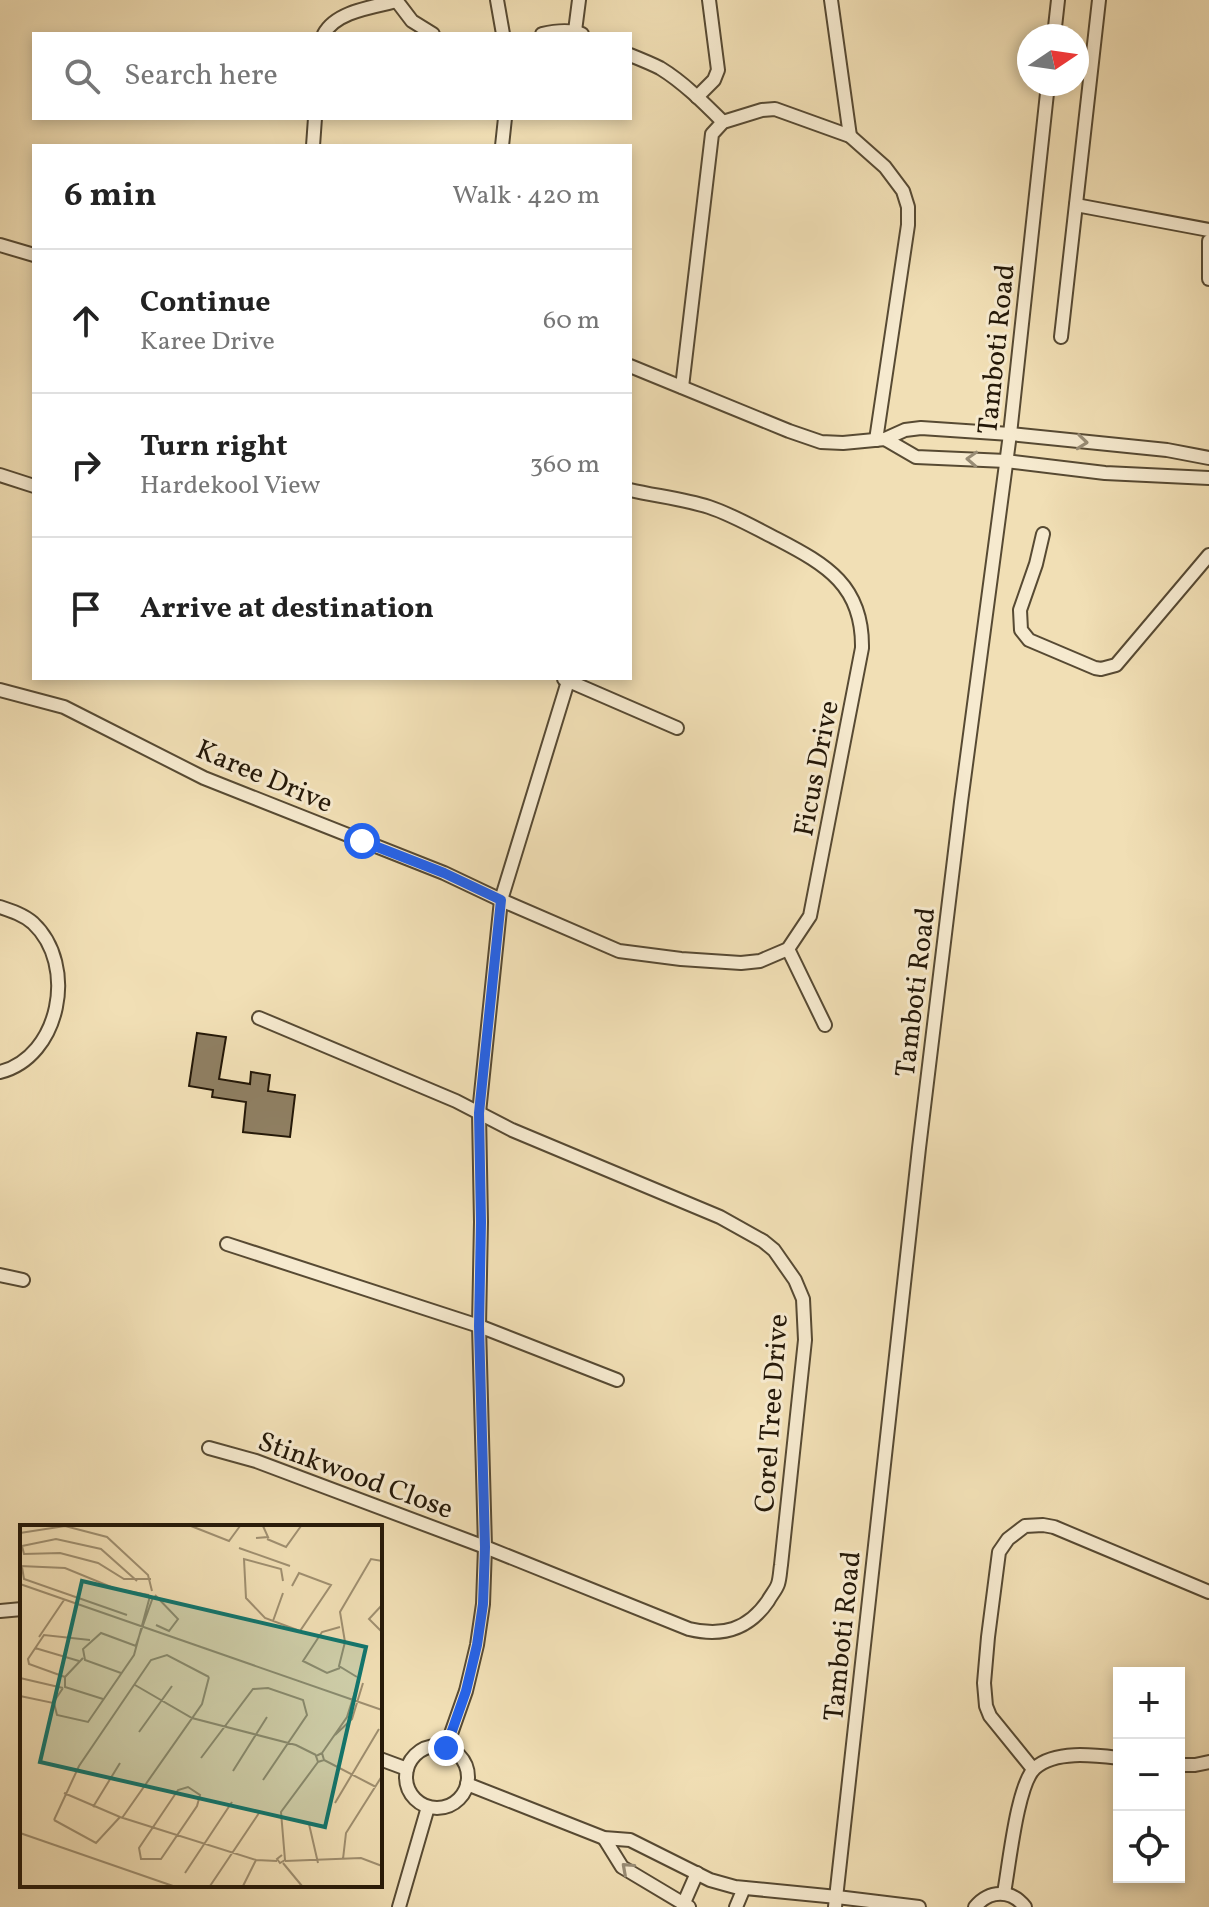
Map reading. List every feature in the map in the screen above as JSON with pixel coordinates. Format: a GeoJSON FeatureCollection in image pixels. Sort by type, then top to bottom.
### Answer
{"type":"FeatureCollection","features":[{"type":"Feature","properties":{"kind":"street"},"geometry":{"type":"LineString","coordinates":[[497,0],[503,32]]}},
{"type":"Feature","properties":{"kind":"street"},"geometry":{"type":"LineString","coordinates":[[553,32],[578,32],[579,0]]}},
{"type":"Feature","properties":{"kind":"street"},"geometry":{"type":"LineString","coordinates":[[697,97],[714,80],[718,70],[709,0]]}},
{"type":"Feature","properties":{"kind":"street"},"geometry":{"type":"LineString","coordinates":[[831,0],[850,136]]}},
{"type":"Feature","properties":{"kind":"street"},"geometry":{"type":"LineString","coordinates":[[1055,24],[1058,0]]}},
{"type":"Feature","properties":{"kind":"street"},"geometry":{"type":"LineString","coordinates":[[1061,337],[1099,0]]}},
{"type":"Feature","properties":{"kind":"street"},"geometry":{"type":"LineString","coordinates":[[325,32],[328,26],[342,18],[397,1],[412,21],[430,32]]}},
{"type":"Feature","properties":{"kind":"street"},"geometry":{"type":"LineString","coordinates":[[632,56],[657,66],[723,122]]}},
{"type":"Feature","properties":{"kind":"street","name":"Tamboti Road"},"geometry":{"type":"LineString","coordinates":[[836,1902],[919,1148],[1010,434],[1047,96]]}},
{"type":"Feature","properties":{"kind":"street"},"geometry":{"type":"LineString","coordinates":[[682,387],[709,143],[715,129],[723,122],[775,109],[850,136],[885,167],[906,197],[908,225],[881,440]]}},
{"type":"Feature","properties":{"kind":"street"},"geometry":{"type":"LineString","coordinates":[[313,144],[315,120]]}},
{"type":"Feature","properties":{"kind":"street"},"geometry":{"type":"LineString","coordinates":[[502,144],[505,120]]}},
{"type":"Feature","properties":{"kind":"street"},"geometry":{"type":"LineString","coordinates":[[1076,205],[1209,230]]}},
{"type":"Feature","properties":{"kind":"street"},"geometry":{"type":"LineString","coordinates":[[1209,241],[1209,279]]}},
{"type":"Feature","properties":{"kind":"street"},"geometry":{"type":"LineString","coordinates":[[0,245],[32,254]]}},
{"type":"Feature","properties":{"kind":"street"},"geometry":{"type":"LineString","coordinates":[[632,367],[821,442],[881,440],[905,430],[921,428],[1167,450],[1209,458]]}},
{"type":"Feature","properties":{"kind":"street"},"geometry":{"type":"LineString","coordinates":[[881,440],[916,457],[1006,461],[1105,473],[1209,478]]}},
{"type":"Feature","properties":{"kind":"street"},"geometry":{"type":"LineString","coordinates":[[0,475],[32,485]]}},
{"type":"Feature","properties":{"kind":"street","name":"Ficus Drive"},"geometry":{"type":"LineString","coordinates":[[632,490],[711,507],[807,554],[834,573],[856,605],[862,648],[810,916],[788,949]]}},
{"type":"Feature","properties":{"kind":"street"},"geometry":{"type":"LineString","coordinates":[[1043,534],[1020,610],[1021,630],[1029,640],[1101,669],[1116,665],[1209,555]]}},
{"type":"Feature","properties":{"kind":"street"},"geometry":{"type":"LineString","coordinates":[[446,1748],[466,1691],[483,1604],[485,1547],[479,1326],[479,1113],[501,900],[566,680]]}},
{"type":"Feature","properties":{"kind":"street"},"geometry":{"type":"LineString","coordinates":[[568,680],[677,728]]}},
{"type":"Feature","properties":{"kind":"street","name":"Karee Drive"},"geometry":{"type":"LineString","coordinates":[[0,690],[64,707],[204,778],[444,873],[606,946],[632,953],[741,963],[760,961],[788,949]]}},
{"type":"Feature","properties":{"kind":"street"},"geometry":{"type":"LineString","coordinates":[[0,907],[25,917],[38,929],[53,954],[58,981],[52,1022],[41,1044],[20,1065],[0,1072]]}},
{"type":"Feature","properties":{"kind":"street"},"geometry":{"type":"LineString","coordinates":[[788,949],[825,1025]]}},
{"type":"Feature","properties":{"kind":"street","name":"Corel Tree Drive"},"geometry":{"type":"LineString","coordinates":[[259,1018],[456,1101],[539,1142],[720,1217],[774,1250],[795,1280],[803,1299],[805,1340],[781,1565],[777,1586],[760,1612],[745,1624],[719,1633],[705,1633],[485,1547]]}},
{"type":"Feature","properties":{"kind":"street"},"geometry":{"type":"LineString","coordinates":[[227,1244],[479,1326],[617,1380]]}},
{"type":"Feature","properties":{"kind":"street"},"geometry":{"type":"LineString","coordinates":[[0,1275],[23,1280]]}},
{"type":"Feature","properties":{"kind":"street","name":"Stinkwood Close"},"geometry":{"type":"LineString","coordinates":[[209,1448],[256,1461],[485,1547]]}},
{"type":"Feature","properties":{"kind":"street"},"geometry":{"type":"LineString","coordinates":[[1033,1769],[990,1716],[984,1695],[999,1552],[1008,1539],[1025,1526],[1054,1527],[1209,1592]]}},
{"type":"Feature","properties":{"kind":"street"},"geometry":{"type":"LineString","coordinates":[[0,1611],[20,1609]]}},
{"type":"Feature","properties":{"kind":"street"},"geometry":{"type":"LineString","coordinates":[[446,1748],[459,1755],[465,1764],[467,1784],[457,1801],[448,1806],[428,1807],[419,1803],[407,1787],[407,1769],[421,1750],[446,1748]]}},
{"type":"Feature","properties":{"kind":"street"},"geometry":{"type":"LineString","coordinates":[[1004,1893],[1019,1807],[1033,1769],[1064,1756],[1084,1754],[1113,1757]]}},
{"type":"Feature","properties":{"kind":"street"},"geometry":{"type":"LineString","coordinates":[[382,1760],[407,1769]]}},
{"type":"Feature","properties":{"kind":"street"},"geometry":{"type":"LineString","coordinates":[[1185,1765],[1209,1762]]}},
{"type":"Feature","properties":{"kind":"street"},"geometry":{"type":"LineString","coordinates":[[467,1784],[604,1838],[630,1840],[710,1880],[836,1902],[919,1907]]}},
{"type":"Feature","properties":{"kind":"street"},"geometry":{"type":"LineString","coordinates":[[399,1907],[428,1807]]}},
{"type":"Feature","properties":{"kind":"street"},"geometry":{"type":"LineString","coordinates":[[604,1838],[622,1867],[686,1906],[697,1873]]}},
{"type":"Feature","properties":{"kind":"street"},"geometry":{"type":"LineString","coordinates":[[736,1907],[744,1888]]}},
{"type":"Feature","properties":{"kind":"street"},"geometry":{"type":"LineString","coordinates":[[975,1907],[980,1900],[992,1894],[1004,1893],[1014,1896],[1025,1907]]}},
{"type":"Feature","properties":{"kind":"building"},"geometry":{"type":"Polygon","coordinates":[[[197,1033],[226,1037],[219,1079],[250,1084],[251,1072],[270,1075],[268,1091],[295,1095],[290,1137],[243,1132],[246,1102],[212,1097],[213,1090],[189,1086],[197,1033]]]}},
{"type":"Feature","properties":{"kind":"route"},"geometry":{"type":"LineString","coordinates":[[362,841],[444,873],[501,900],[479,1113],[479,1326],[485,1547],[483,1604],[466,1691],[446,1748]]}}]}
